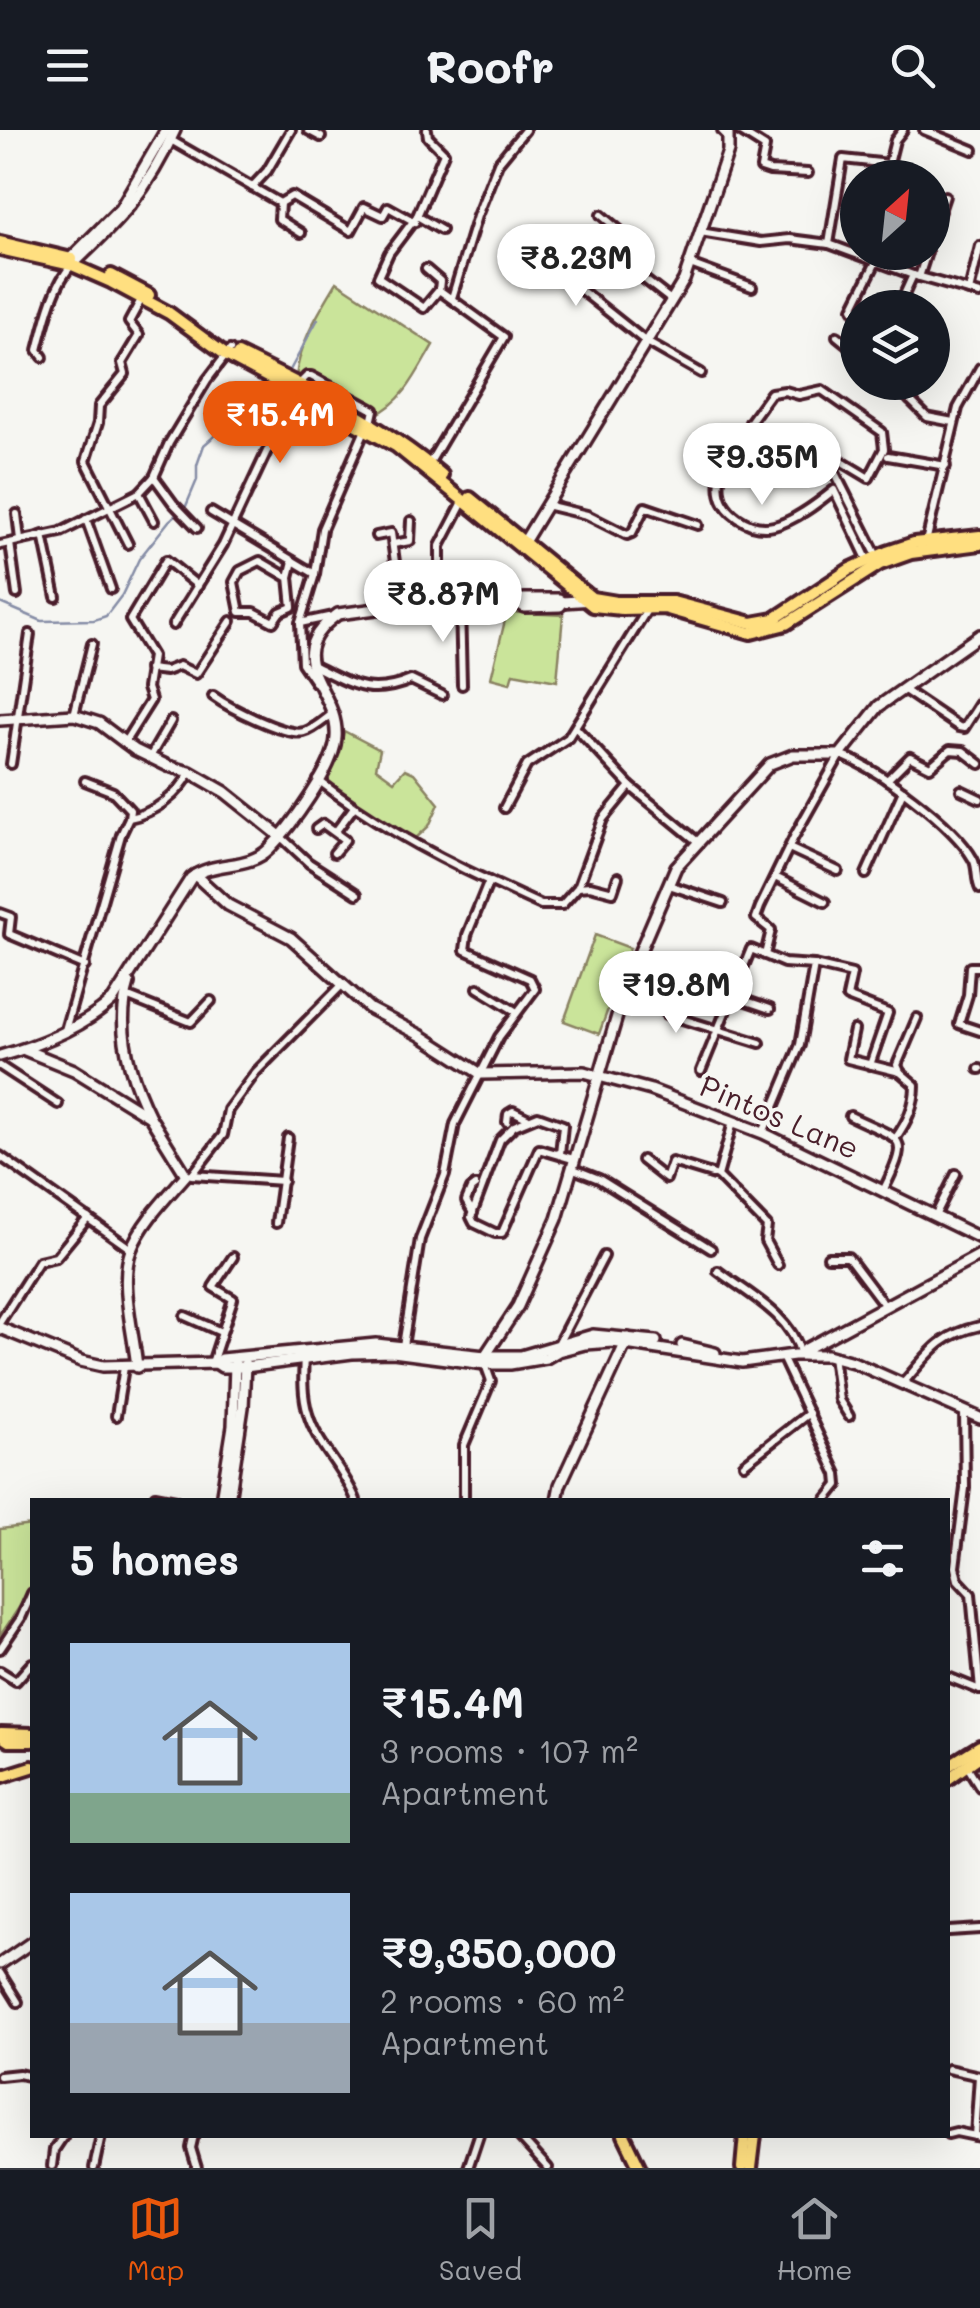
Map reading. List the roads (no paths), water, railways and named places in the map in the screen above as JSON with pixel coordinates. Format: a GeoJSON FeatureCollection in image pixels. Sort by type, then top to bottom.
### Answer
{"type":"FeatureCollection","features":[{"type":"Feature","properties":{"kind":"main road"},"geometry":{"type":"LineString","coordinates":[[0,242],[128,282],[228,352],[300,384],[396,446],[591,600],[593,606],[622,610],[664,608],[751,633],[786,624],[820,595],[873,560],[926,542],[980,536]]}},
{"type":"Feature","properties":{"kind":"main road"},"geometry":{"type":"LineString","coordinates":[[0,250],[70,264],[142,298],[228,352],[409,447],[564,585],[591,600],[673,602],[752,623],[774,619],[880,564],[911,553],[980,544]]}},
{"type":"Feature","properties":{"kind":"main road"},"geometry":{"type":"LineString","coordinates":[[561,601],[564,585]]}},
{"type":"Feature","properties":{"kind":"main road"},"geometry":{"type":"LineString","coordinates":[[0,1734],[30,1738]]}},
{"type":"Feature","properties":{"kind":"main road"},"geometry":{"type":"LineString","coordinates":[[950,1765],[980,1746]]}},
{"type":"Feature","properties":{"kind":"main road"},"geometry":{"type":"LineString","coordinates":[[950,1778],[980,1756]]}},
{"type":"Feature","properties":{"kind":"main road"},"geometry":{"type":"LineString","coordinates":[[0,1777],[30,1768]]}},
{"type":"Feature","properties":{"kind":"main road"},"geometry":{"type":"LineString","coordinates":[[626,2138],[643,2168]]}},
{"type":"Feature","properties":{"kind":"main road"},"geometry":{"type":"LineString","coordinates":[[634,2138],[643,2168]]}},
{"type":"Feature","properties":{"kind":"main road"},"geometry":{"type":"LineString","coordinates":[[742,2168],[745,2138]]}},
{"type":"Feature","properties":{"kind":"main road"},"geometry":{"type":"LineString","coordinates":[[751,2168],[755,2138]]}},
{"type":"Feature","properties":{"kind":"street"},"geometry":{"type":"LineString","coordinates":[[252,187],[290,130]]}},
{"type":"Feature","properties":{"kind":"street"},"geometry":{"type":"LineString","coordinates":[[308,130],[321,137]]}},
{"type":"Feature","properties":{"kind":"street"},"geometry":{"type":"LineString","coordinates":[[426,268],[440,281],[439,290],[424,308],[378,277],[390,253],[416,219],[439,172],[444,153],[428,137],[427,130]]}},
{"type":"Feature","properties":{"kind":"street"},"geometry":{"type":"LineString","coordinates":[[452,298],[498,163],[524,130]]}},
{"type":"Feature","properties":{"kind":"street"},"geometry":{"type":"LineString","coordinates":[[829,244],[843,158],[889,164],[895,140],[903,130]]}},
{"type":"Feature","properties":{"kind":"street"},"geometry":{"type":"LineString","coordinates":[[924,130],[973,150]]}},
{"type":"Feature","properties":{"kind":"street"},"geometry":{"type":"LineString","coordinates":[[522,546],[690,264],[728,151],[730,131],[764,147],[761,168],[770,172],[808,173]]}},
{"type":"Feature","properties":{"kind":"street"},"geometry":{"type":"LineString","coordinates":[[43,357],[38,350],[70,264],[120,210],[169,134],[280,203]]}},
{"type":"Feature","properties":{"kind":"street"},"geometry":{"type":"LineString","coordinates":[[280,203],[292,196],[351,231],[364,206],[383,216],[388,207],[441,230]]}},
{"type":"Feature","properties":{"kind":"street"},"geometry":{"type":"LineString","coordinates":[[280,203],[279,219],[301,233]]}},
{"type":"Feature","properties":{"kind":"street"},"geometry":{"type":"LineString","coordinates":[[576,286],[622,240],[619,230],[602,215]]}},
{"type":"Feature","properties":{"kind":"street"},"geometry":{"type":"LineString","coordinates":[[700,232],[761,242],[790,239],[840,248]]}},
{"type":"Feature","properties":{"kind":"street"},"geometry":{"type":"LineString","coordinates":[[969,291],[980,246]]}},
{"type":"Feature","properties":{"kind":"street"},"geometry":{"type":"LineString","coordinates":[[524,253],[576,286],[645,341],[702,373]]}},
{"type":"Feature","properties":{"kind":"street"},"geometry":{"type":"LineString","coordinates":[[690,264],[752,286]]}},
{"type":"Feature","properties":{"kind":"street"},"geometry":{"type":"LineString","coordinates":[[899,270],[980,294]]}},
{"type":"Feature","properties":{"kind":"street"},"geometry":{"type":"LineString","coordinates":[[908,290],[919,270]]}},
{"type":"Feature","properties":{"kind":"street"},"geometry":{"type":"LineString","coordinates":[[635,272],[671,300]]}},
{"type":"Feature","properties":{"kind":"street"},"geometry":{"type":"LineString","coordinates":[[429,464],[504,337],[439,290]]}},
{"type":"Feature","properties":{"kind":"street"},"geometry":{"type":"LineString","coordinates":[[128,544],[90,472],[86,453],[98,423],[99,406],[124,374],[122,363],[139,335],[129,322],[142,298]]}},
{"type":"Feature","properties":{"kind":"street"},"geometry":{"type":"LineString","coordinates":[[0,545],[61,532],[139,493],[154,477],[169,443],[228,352]]}},
{"type":"Feature","properties":{"kind":"street"},"geometry":{"type":"LineString","coordinates":[[926,542],[954,422],[980,368]]}},
{"type":"Feature","properties":{"kind":"street"},"geometry":{"type":"LineString","coordinates":[[822,390],[884,437],[884,449],[868,478],[823,450],[815,448],[775,457],[754,436],[749,425],[771,393],[799,395],[822,390]]}},
{"type":"Feature","properties":{"kind":"street"},"geometry":{"type":"LineString","coordinates":[[174,625],[268,451],[313,399]]}},
{"type":"Feature","properties":{"kind":"street"},"geometry":{"type":"LineString","coordinates":[[910,400],[927,417],[954,422]]}},
{"type":"Feature","properties":{"kind":"street"},"geometry":{"type":"LineString","coordinates":[[0,1056],[48,1039],[104,1008],[195,875],[206,868],[257,858],[280,836],[318,780],[336,742],[332,714],[302,663],[300,623],[315,574],[322,528],[368,426]]}},
{"type":"Feature","properties":{"kind":"street"},"geometry":{"type":"LineString","coordinates":[[738,445],[720,470],[719,494],[726,510],[749,525],[773,527],[834,490],[873,560]]}},
{"type":"Feature","properties":{"kind":"street"},"geometry":{"type":"LineString","coordinates":[[823,450],[873,560]]}},
{"type":"Feature","properties":{"kind":"street"},"geometry":{"type":"LineString","coordinates":[[888,456],[946,466]]}},
{"type":"Feature","properties":{"kind":"street"},"geometry":{"type":"LineString","coordinates":[[154,477],[197,528]]}},
{"type":"Feature","properties":{"kind":"street"},"geometry":{"type":"LineString","coordinates":[[139,493],[154,520]]}},
{"type":"Feature","properties":{"kind":"street"},"geometry":{"type":"LineString","coordinates":[[440,604],[440,546],[463,501]]}},
{"type":"Feature","properties":{"kind":"street"},"geometry":{"type":"LineString","coordinates":[[545,504],[588,515],[627,535],[632,533],[645,508],[698,525]]}},
{"type":"Feature","properties":{"kind":"street"},"geometry":{"type":"LineString","coordinates":[[211,512],[315,574]]}},
{"type":"Feature","properties":{"kind":"street"},"geometry":{"type":"LineString","coordinates":[[17,514],[20,540]]}},
{"type":"Feature","properties":{"kind":"street"},"geometry":{"type":"LineString","coordinates":[[86,518],[111,588]]}},
{"type":"Feature","properties":{"kind":"street"},"geometry":{"type":"LineString","coordinates":[[393,544],[410,540],[411,521]]}},
{"type":"Feature","properties":{"kind":"street"},"geometry":{"type":"LineString","coordinates":[[376,536],[389,532],[402,606]]}},
{"type":"Feature","properties":{"kind":"street"},"geometry":{"type":"LineString","coordinates":[[44,536],[56,597]]}},
{"type":"Feature","properties":{"kind":"street"},"geometry":{"type":"LineString","coordinates":[[10,542],[17,594]]}},
{"type":"Feature","properties":{"kind":"street"},"geometry":{"type":"LineString","coordinates":[[124,743],[150,705],[147,688],[152,656],[130,620],[142,594],[166,560],[198,586]]}},
{"type":"Feature","properties":{"kind":"street"},"geometry":{"type":"LineString","coordinates":[[289,578],[260,561],[240,571],[234,582],[240,612],[254,612],[273,622],[280,612],[292,607],[289,578],[293,561]]}},
{"type":"Feature","properties":{"kind":"street"},"geometry":{"type":"LineString","coordinates":[[300,623],[402,606],[591,600]]}},
{"type":"Feature","properties":{"kind":"street"},"geometry":{"type":"LineString","coordinates":[[460,604],[462,686]]}},
{"type":"Feature","properties":{"kind":"street"},"geometry":{"type":"LineString","coordinates":[[504,808],[527,765],[568,738],[576,728],[648,608]]}},
{"type":"Feature","properties":{"kind":"street"},"geometry":{"type":"LineString","coordinates":[[316,683],[311,665],[315,637],[338,614]]}},
{"type":"Feature","properties":{"kind":"street"},"geometry":{"type":"LineString","coordinates":[[149,670],[179,666],[196,674],[231,621]]}},
{"type":"Feature","properties":{"kind":"street"},"geometry":{"type":"LineString","coordinates":[[11,764],[30,634]]}},
{"type":"Feature","properties":{"kind":"street"},"geometry":{"type":"LineString","coordinates":[[765,955],[772,930],[756,918],[840,756],[879,706],[980,635]]}},
{"type":"Feature","properties":{"kind":"street"},"geometry":{"type":"LineString","coordinates":[[74,715],[92,644]]}},
{"type":"Feature","properties":{"kind":"street"},"geometry":{"type":"LineString","coordinates":[[311,665],[351,687],[393,687],[411,680],[442,694]]}},
{"type":"Feature","properties":{"kind":"street"},"geometry":{"type":"LineString","coordinates":[[903,689],[964,728],[980,703]]}},
{"type":"Feature","properties":{"kind":"street"},"geometry":{"type":"LineString","coordinates":[[213,696],[245,717],[295,732],[305,732],[332,714]]}},
{"type":"Feature","properties":{"kind":"street"},"geometry":{"type":"LineString","coordinates":[[0,720],[74,715],[99,724],[124,743],[224,792],[310,864],[357,894]]}},
{"type":"Feature","properties":{"kind":"street"},"geometry":{"type":"LineString","coordinates":[[150,757],[171,721]]}},
{"type":"Feature","properties":{"kind":"street"},"geometry":{"type":"LineString","coordinates":[[576,728],[630,786],[698,842]]}},
{"type":"Feature","properties":{"kind":"street"},"geometry":{"type":"LineString","coordinates":[[887,780],[910,757],[930,767],[950,750],[963,752],[980,764]]}},
{"type":"Feature","properties":{"kind":"street"},"geometry":{"type":"LineString","coordinates":[[464,1498],[464,1445],[491,1381],[485,1360],[518,1306],[557,1218],[572,1164],[574,1129],[599,1076],[635,962],[676,867],[776,760],[804,754],[840,756],[854,760],[918,802],[974,860],[980,889]]}},
{"type":"Feature","properties":{"kind":"street"},"geometry":{"type":"LineString","coordinates":[[129,818],[162,805],[186,782],[190,772]]}},
{"type":"Feature","properties":{"kind":"street"},"geometry":{"type":"LineString","coordinates":[[318,780],[421,850],[551,907],[566,902],[578,887],[603,819],[630,786]]}},
{"type":"Feature","properties":{"kind":"street"},"geometry":{"type":"LineString","coordinates":[[65,1031],[86,966],[112,858],[129,818],[126,804],[113,792],[85,782]]}},
{"type":"Feature","properties":{"kind":"street"},"geometry":{"type":"LineString","coordinates":[[961,790],[980,799]]}},
{"type":"Feature","properties":{"kind":"street"},"geometry":{"type":"LineString","coordinates":[[866,874],[903,791]]}},
{"type":"Feature","properties":{"kind":"street"},"geometry":{"type":"LineString","coordinates":[[336,831],[354,808]]}},
{"type":"Feature","properties":{"kind":"street"},"geometry":{"type":"LineString","coordinates":[[316,829],[323,824],[345,840],[334,853]]}},
{"type":"Feature","properties":{"kind":"street"},"geometry":{"type":"LineString","coordinates":[[789,848],[838,871]]}},
{"type":"Feature","properties":{"kind":"street"},"geometry":{"type":"LineString","coordinates":[[195,875],[228,905],[292,938],[370,1009],[420,1034],[480,1074]]}},
{"type":"Feature","properties":{"kind":"street"},"geometry":{"type":"LineString","coordinates":[[578,887],[613,892],[618,877]]}},
{"type":"Feature","properties":{"kind":"street"},"geometry":{"type":"LineString","coordinates":[[776,878],[825,902]]}},
{"type":"Feature","properties":{"kind":"street"},"geometry":{"type":"LineString","coordinates":[[402,1346],[420,1239],[445,1175],[455,1124],[499,1037],[535,989],[530,979],[468,952],[464,946],[489,881]]}},
{"type":"Feature","properties":{"kind":"street"},"geometry":{"type":"LineString","coordinates":[[670,885],[723,902]]}},
{"type":"Feature","properties":{"kind":"street"},"geometry":{"type":"LineString","coordinates":[[0,913],[10,916],[9,934],[86,966]]}},
{"type":"Feature","properties":{"kind":"street"},"geometry":{"type":"LineString","coordinates":[[701,1072],[751,949],[784,962],[852,974],[846,996],[888,1013],[870,1065]]}},
{"type":"Feature","properties":{"kind":"street"},"geometry":{"type":"LineString","coordinates":[[635,962],[770,1009]]}},
{"type":"Feature","properties":{"kind":"street"},"geometry":{"type":"LineString","coordinates":[[763,1133],[800,1045],[814,966]]}},
{"type":"Feature","properties":{"kind":"street"},"geometry":{"type":"LineString","coordinates":[[980,967],[970,966],[960,1024],[980,1031]]}},
{"type":"Feature","properties":{"kind":"street"},"geometry":{"type":"LineString","coordinates":[[132,970],[126,996],[124,1043],[134,1082],[150,1117],[189,1175]]}},
{"type":"Feature","properties":{"kind":"street"},"geometry":{"type":"LineString","coordinates":[[678,978],[666,1014],[760,1044]]}},
{"type":"Feature","properties":{"kind":"street"},"geometry":{"type":"LineString","coordinates":[[137,1367],[126,1271],[131,1249],[160,1204],[224,1136],[228,1110],[256,1072],[342,985]]}},
{"type":"Feature","properties":{"kind":"street"},"geometry":{"type":"LineString","coordinates":[[478,988],[517,1012]]}},
{"type":"Feature","properties":{"kind":"street"},"geometry":{"type":"LineString","coordinates":[[126,996],[191,1022],[211,1001]]}},
{"type":"Feature","properties":{"kind":"street"},"geometry":{"type":"LineString","coordinates":[[900,1072],[898,1065],[916,1018]]}},
{"type":"Feature","properties":{"kind":"street"},"geometry":{"type":"LineString","coordinates":[[854,1030],[848,1060],[900,1072],[915,1085],[915,1100],[896,1138]]}},
{"type":"Feature","properties":{"kind":"street"},"geometry":{"type":"LineString","coordinates":[[48,1039],[42,1051],[49,1060]]}},
{"type":"Feature","properties":{"kind":"street"},"geometry":{"type":"LineString","coordinates":[[24,1050],[90,1079],[150,1117]]}},
{"type":"Feature","properties":{"kind":"street"},"geometry":{"type":"LineString","coordinates":[[0,1066],[58,1104]]}},
{"type":"Feature","properties":{"kind":"street","name":"Pintos Lane"},"geometry":{"type":"LineString","coordinates":[[480,1074],[584,1072],[651,1090],[763,1133],[980,1238]]}},
{"type":"Feature","properties":{"kind":"street"},"geometry":{"type":"LineString","coordinates":[[507,1122],[512,1111],[527,1118]]}},
{"type":"Feature","properties":{"kind":"street"},"geometry":{"type":"LineString","coordinates":[[473,1214],[500,1140],[509,1129],[538,1116],[563,1125],[560,1154]]}},
{"type":"Feature","properties":{"kind":"street"},"geometry":{"type":"LineString","coordinates":[[850,1116],[896,1138],[902,1156],[884,1189]]}},
{"type":"Feature","properties":{"kind":"street"},"geometry":{"type":"LineString","coordinates":[[718,1176],[733,1122]]}},
{"type":"Feature","properties":{"kind":"street"},"geometry":{"type":"LineString","coordinates":[[276,1223],[288,1138]]}},
{"type":"Feature","properties":{"kind":"street"},"geometry":{"type":"LineString","coordinates":[[476,1186],[470,1189],[466,1201],[474,1223],[495,1233],[502,1232],[542,1149],[560,1154],[711,1249]]}},
{"type":"Feature","properties":{"kind":"street"},"geometry":{"type":"LineString","coordinates":[[0,1156],[131,1249]]}},
{"type":"Feature","properties":{"kind":"street"},"geometry":{"type":"LineString","coordinates":[[642,1160],[666,1178],[672,1162],[718,1176],[766,1226],[765,1240],[778,1265]]}},
{"type":"Feature","properties":{"kind":"street"},"geometry":{"type":"LineString","coordinates":[[934,1217],[956,1174]]}},
{"type":"Feature","properties":{"kind":"street"},"geometry":{"type":"LineString","coordinates":[[189,1175],[284,1182]]}},
{"type":"Feature","properties":{"kind":"street"},"geometry":{"type":"LineString","coordinates":[[88,1218],[56,1256],[39,1261],[0,1325],[81,1360],[124,1367],[240,1363],[304,1355],[343,1345],[402,1346],[485,1360],[521,1356],[593,1335],[746,1357],[803,1352],[848,1355],[980,1410]]}},
{"type":"Feature","properties":{"kind":"street"},"geometry":{"type":"LineString","coordinates":[[240,1363],[259,1357],[393,1352],[526,1363],[585,1344],[628,1340],[742,1362],[782,1357],[803,1352],[980,1255]]}},
{"type":"Feature","properties":{"kind":"street"},"geometry":{"type":"LineString","coordinates":[[558,1344],[604,1256]]}},
{"type":"Feature","properties":{"kind":"street"},"geometry":{"type":"LineString","coordinates":[[828,1257],[848,1256],[886,1307]]}},
{"type":"Feature","properties":{"kind":"street"},"geometry":{"type":"LineString","coordinates":[[216,1362],[221,1332],[233,1300],[213,1288],[233,1257]]}},
{"type":"Feature","properties":{"kind":"street"},"geometry":{"type":"LineString","coordinates":[[718,1271],[778,1316],[803,1352]]}},
{"type":"Feature","properties":{"kind":"street"},"geometry":{"type":"LineString","coordinates":[[185,1316],[221,1332]]}},
{"type":"Feature","properties":{"kind":"street"},"geometry":{"type":"LineString","coordinates":[[905,1380],[955,1332],[980,1326]]}},
{"type":"Feature","properties":{"kind":"street"},"geometry":{"type":"LineString","coordinates":[[557,1498],[628,1340]]}},
{"type":"Feature","properties":{"kind":"street"},"geometry":{"type":"LineString","coordinates":[[803,1352],[833,1356],[980,1418]]}},
{"type":"Feature","properties":{"kind":"street"},"geometry":{"type":"LineString","coordinates":[[304,1355],[304,1401],[309,1419],[344,1473],[355,1498]]}},
{"type":"Feature","properties":{"kind":"street"},"geometry":{"type":"LineString","coordinates":[[833,1356],[839,1400],[850,1416]]}},
{"type":"Feature","properties":{"kind":"street"},"geometry":{"type":"LineString","coordinates":[[782,1357],[837,1474],[838,1485],[828,1498]]}},
{"type":"Feature","properties":{"kind":"street"},"geometry":{"type":"LineString","coordinates":[[225,1498],[244,1395],[240,1363]]}},
{"type":"Feature","properties":{"kind":"street"},"geometry":{"type":"LineString","coordinates":[[225,1498],[240,1363]]}},
{"type":"Feature","properties":{"kind":"street"},"geometry":{"type":"LineString","coordinates":[[116,1416],[124,1367]]}},
{"type":"Feature","properties":{"kind":"street"},"geometry":{"type":"LineString","coordinates":[[950,1679],[980,1690],[971,1594],[958,1580],[955,1567],[966,1488],[964,1411]]}},
{"type":"Feature","properties":{"kind":"street"},"geometry":{"type":"LineString","coordinates":[[744,1464],[808,1413]]}},
{"type":"Feature","properties":{"kind":"street"},"geometry":{"type":"LineString","coordinates":[[155,1496],[166,1498]]}},
{"type":"Feature","properties":{"kind":"street"},"geometry":{"type":"LineString","coordinates":[[0,1649],[29,1611]]}},
{"type":"Feature","properties":{"kind":"street"},"geometry":{"type":"LineString","coordinates":[[0,1672],[16,1681],[30,1664]]}},
{"type":"Feature","properties":{"kind":"street"},"geometry":{"type":"LineString","coordinates":[[967,1766],[980,1787]]}},
{"type":"Feature","properties":{"kind":"street"},"geometry":{"type":"LineString","coordinates":[[950,1931],[980,1929]]}},
{"type":"Feature","properties":{"kind":"street"},"geometry":{"type":"LineString","coordinates":[[2,1959],[30,1943]]}},
{"type":"Feature","properties":{"kind":"street"},"geometry":{"type":"LineString","coordinates":[[0,1973],[18,2002]]}},
{"type":"Feature","properties":{"kind":"street"},"geometry":{"type":"LineString","coordinates":[[950,2069],[980,2076],[978,2136],[950,2134]]}},
{"type":"Feature","properties":{"kind":"street"},"geometry":{"type":"LineString","coordinates":[[0,2076],[30,2076]]}},
{"type":"Feature","properties":{"kind":"street"},"geometry":{"type":"LineString","coordinates":[[52,2166],[54,2150],[62,2138]]}},
{"type":"Feature","properties":{"kind":"street"},"geometry":{"type":"LineString","coordinates":[[94,2168],[100,2138]]}},
{"type":"Feature","properties":{"kind":"street"},"geometry":{"type":"LineString","coordinates":[[193,2138],[191,2148],[196,2168]]}},
{"type":"Feature","properties":{"kind":"street"},"geometry":{"type":"LineString","coordinates":[[468,2168],[478,2138]]}},
{"type":"Feature","properties":{"kind":"street"},"geometry":{"type":"LineString","coordinates":[[521,2138],[548,2168]]}},
{"type":"Feature","properties":{"kind":"waterway"},"geometry":{"type":"LineString","coordinates":[[289,372],[318,319]]}},
{"type":"Feature","properties":{"kind":"waterway"},"geometry":{"type":"LineString","coordinates":[[0,603],[42,621],[94,620],[106,616],[122,595],[139,559],[186,506],[197,480],[204,445],[272,386]]}}]}
